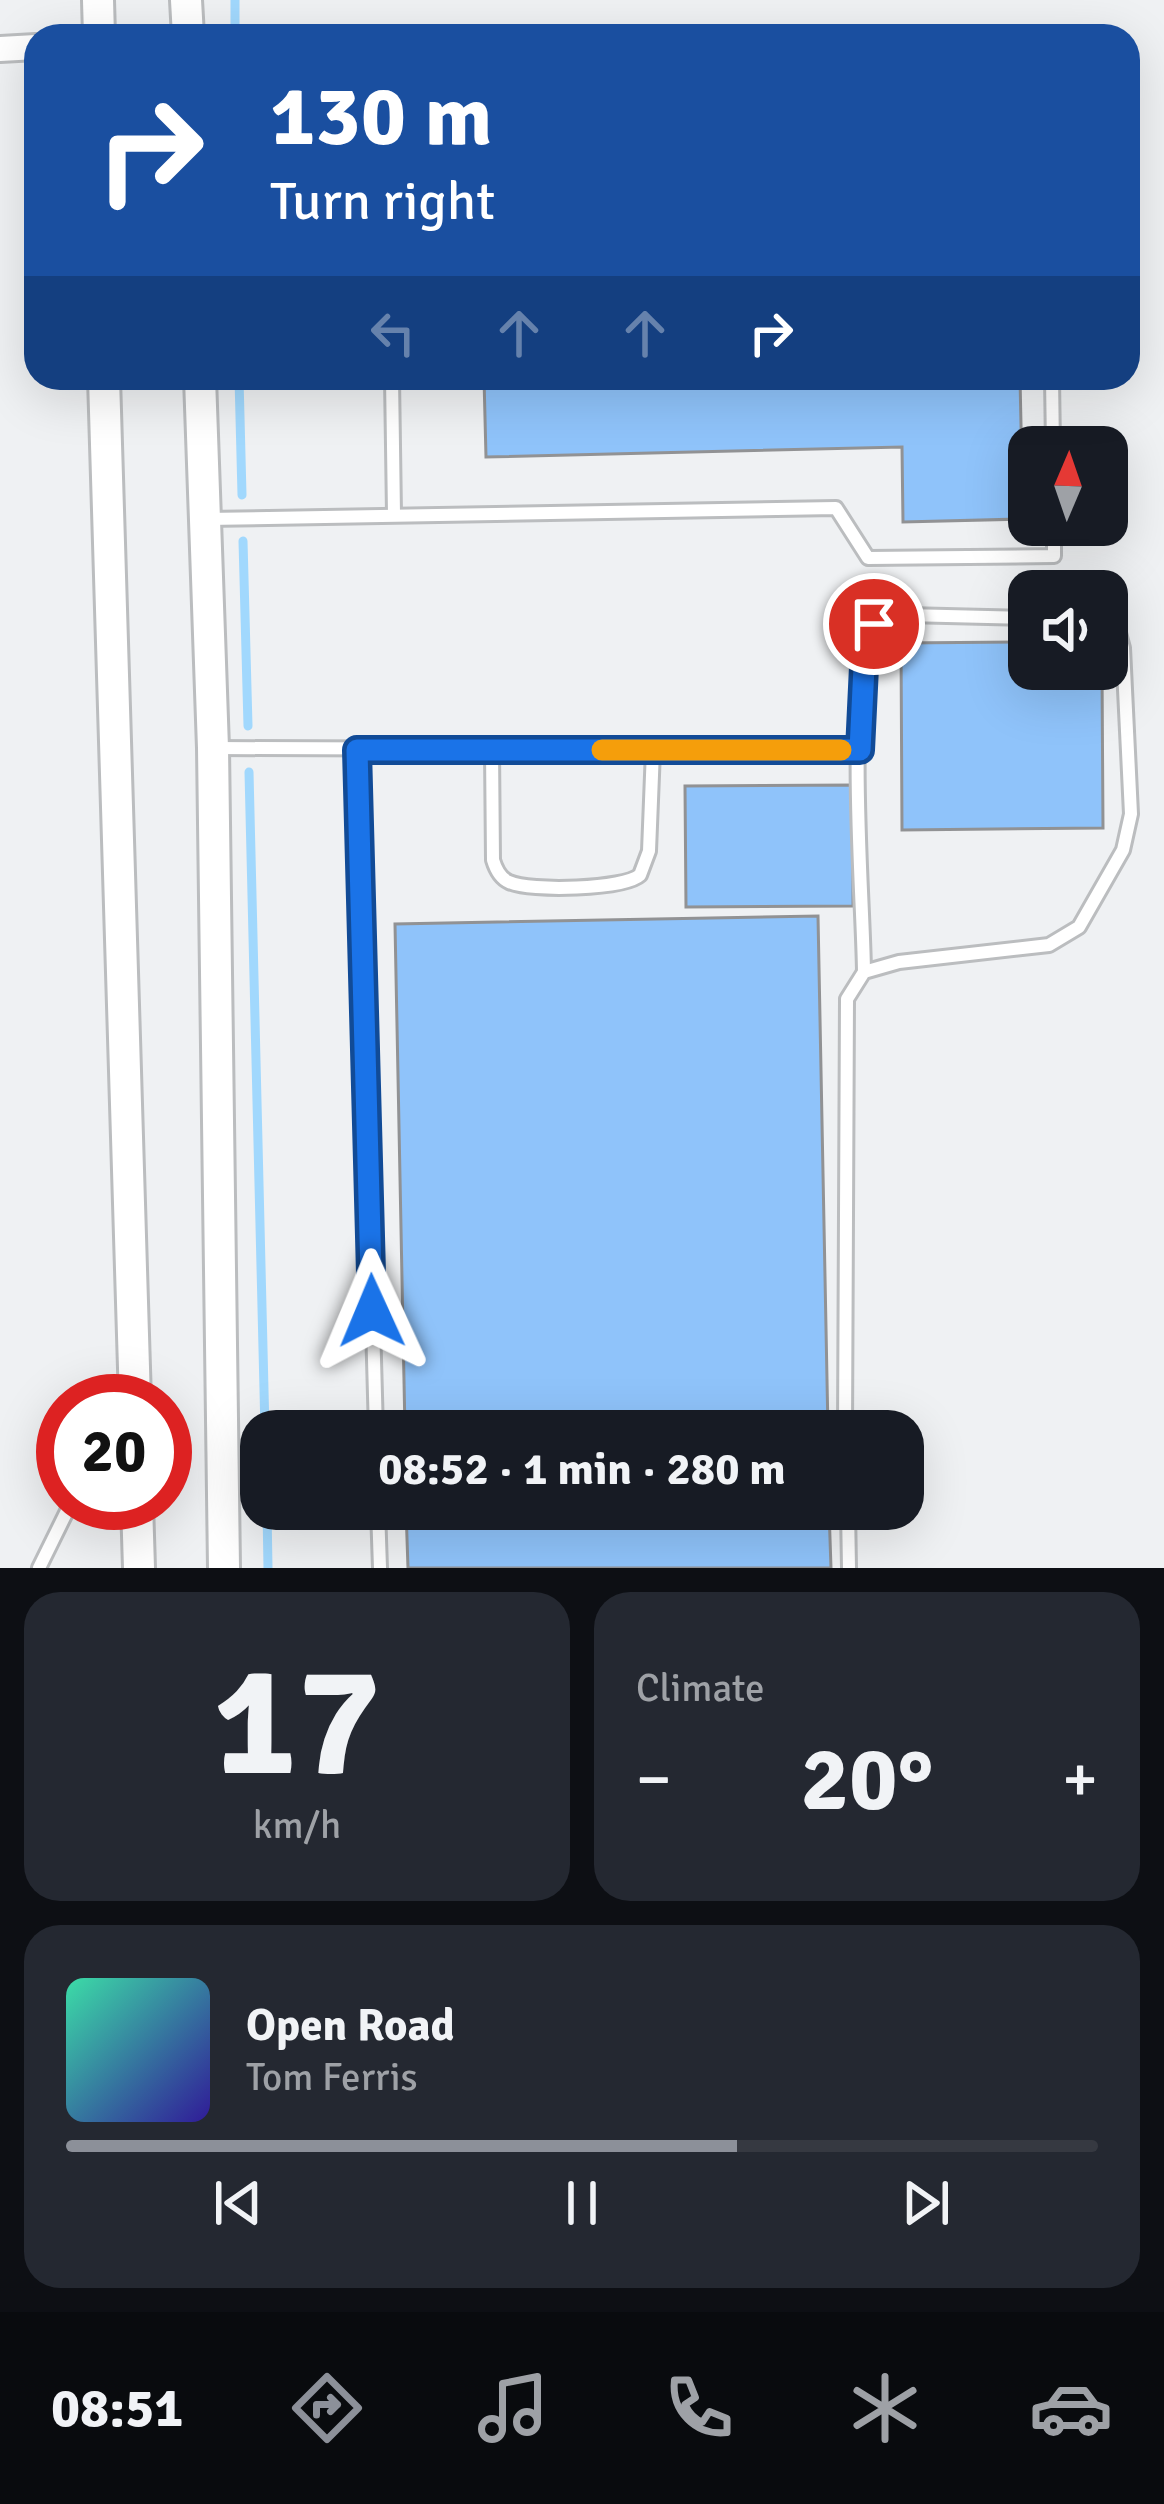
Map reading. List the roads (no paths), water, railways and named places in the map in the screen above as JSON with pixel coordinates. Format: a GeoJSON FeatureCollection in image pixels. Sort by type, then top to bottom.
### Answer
{"type":"FeatureCollection","features":[{"type":"Feature","properties":{"kind":"street"},"geometry":{"type":"LineString","coordinates":[[104,390],[132,1374]]}},
{"type":"Feature","properties":{"kind":"street"},"geometry":{"type":"LineString","coordinates":[[200,390],[213,748],[224,1568]]}},
{"type":"Feature","properties":{"kind":"street"},"geometry":{"type":"LineString","coordinates":[[138,1530],[139,1568]]}},
{"type":"Feature","properties":{"kind":"lane"},"geometry":{"type":"LineString","coordinates":[[392,390],[394,514]]}},
{"type":"Feature","properties":{"kind":"lane"},"geometry":{"type":"LineString","coordinates":[[1052,390],[1053,426]]}},
{"type":"Feature","properties":{"kind":"lane"},"geometry":{"type":"LineString","coordinates":[[205,520],[836,508],[868,557],[1054,556],[1054,546]]}},
{"type":"Feature","properties":{"kind":"lane"},"geometry":{"type":"LineString","coordinates":[[845,1410],[847,999],[864,973],[860,750],[865,646],[874,624],[905,615],[1008,617]]}},
{"type":"Feature","properties":{"kind":"lane"},"geometry":{"type":"LineString","coordinates":[[864,973],[898,962],[1048,944],[1079,927],[1123,850],[1131,814],[1125,690]]}},
{"type":"Feature","properties":{"kind":"lane"},"geometry":{"type":"LineString","coordinates":[[213,748],[860,750]]}},
{"type":"Feature","properties":{"kind":"lane"},"geometry":{"type":"LineString","coordinates":[[357,750],[375,1410]]}},
{"type":"Feature","properties":{"kind":"lane"},"geometry":{"type":"LineString","coordinates":[[492,750],[496,872],[511,884],[620,886],[633,882],[646,866],[653,750]]}},
{"type":"Feature","properties":{"kind":"lane"},"geometry":{"type":"LineString","coordinates":[[39,1568],[57,1530]]}},
{"type":"Feature","properties":{"kind":"lane"},"geometry":{"type":"LineString","coordinates":[[379,1530],[380,1568]]}},
{"type":"Feature","properties":{"kind":"lane"},"geometry":{"type":"LineString","coordinates":[[848,1530],[849,1568]]}},
{"type":"Feature","properties":{"kind":"waterway"},"geometry":{"type":"LineString","coordinates":[[235,0],[235,24]]}},
{"type":"Feature","properties":{"kind":"waterway"},"geometry":{"type":"LineString","coordinates":[[239,390],[242,495]]}},
{"type":"Feature","properties":{"kind":"waterway"},"geometry":{"type":"LineString","coordinates":[[243,541],[248,726]]}},
{"type":"Feature","properties":{"kind":"waterway"},"geometry":{"type":"LineString","coordinates":[[249,772],[264,1410]]}},
{"type":"Feature","properties":{"kind":"waterway"},"geometry":{"type":"LineString","coordinates":[[267,1530],[268,1568]]}}]}
